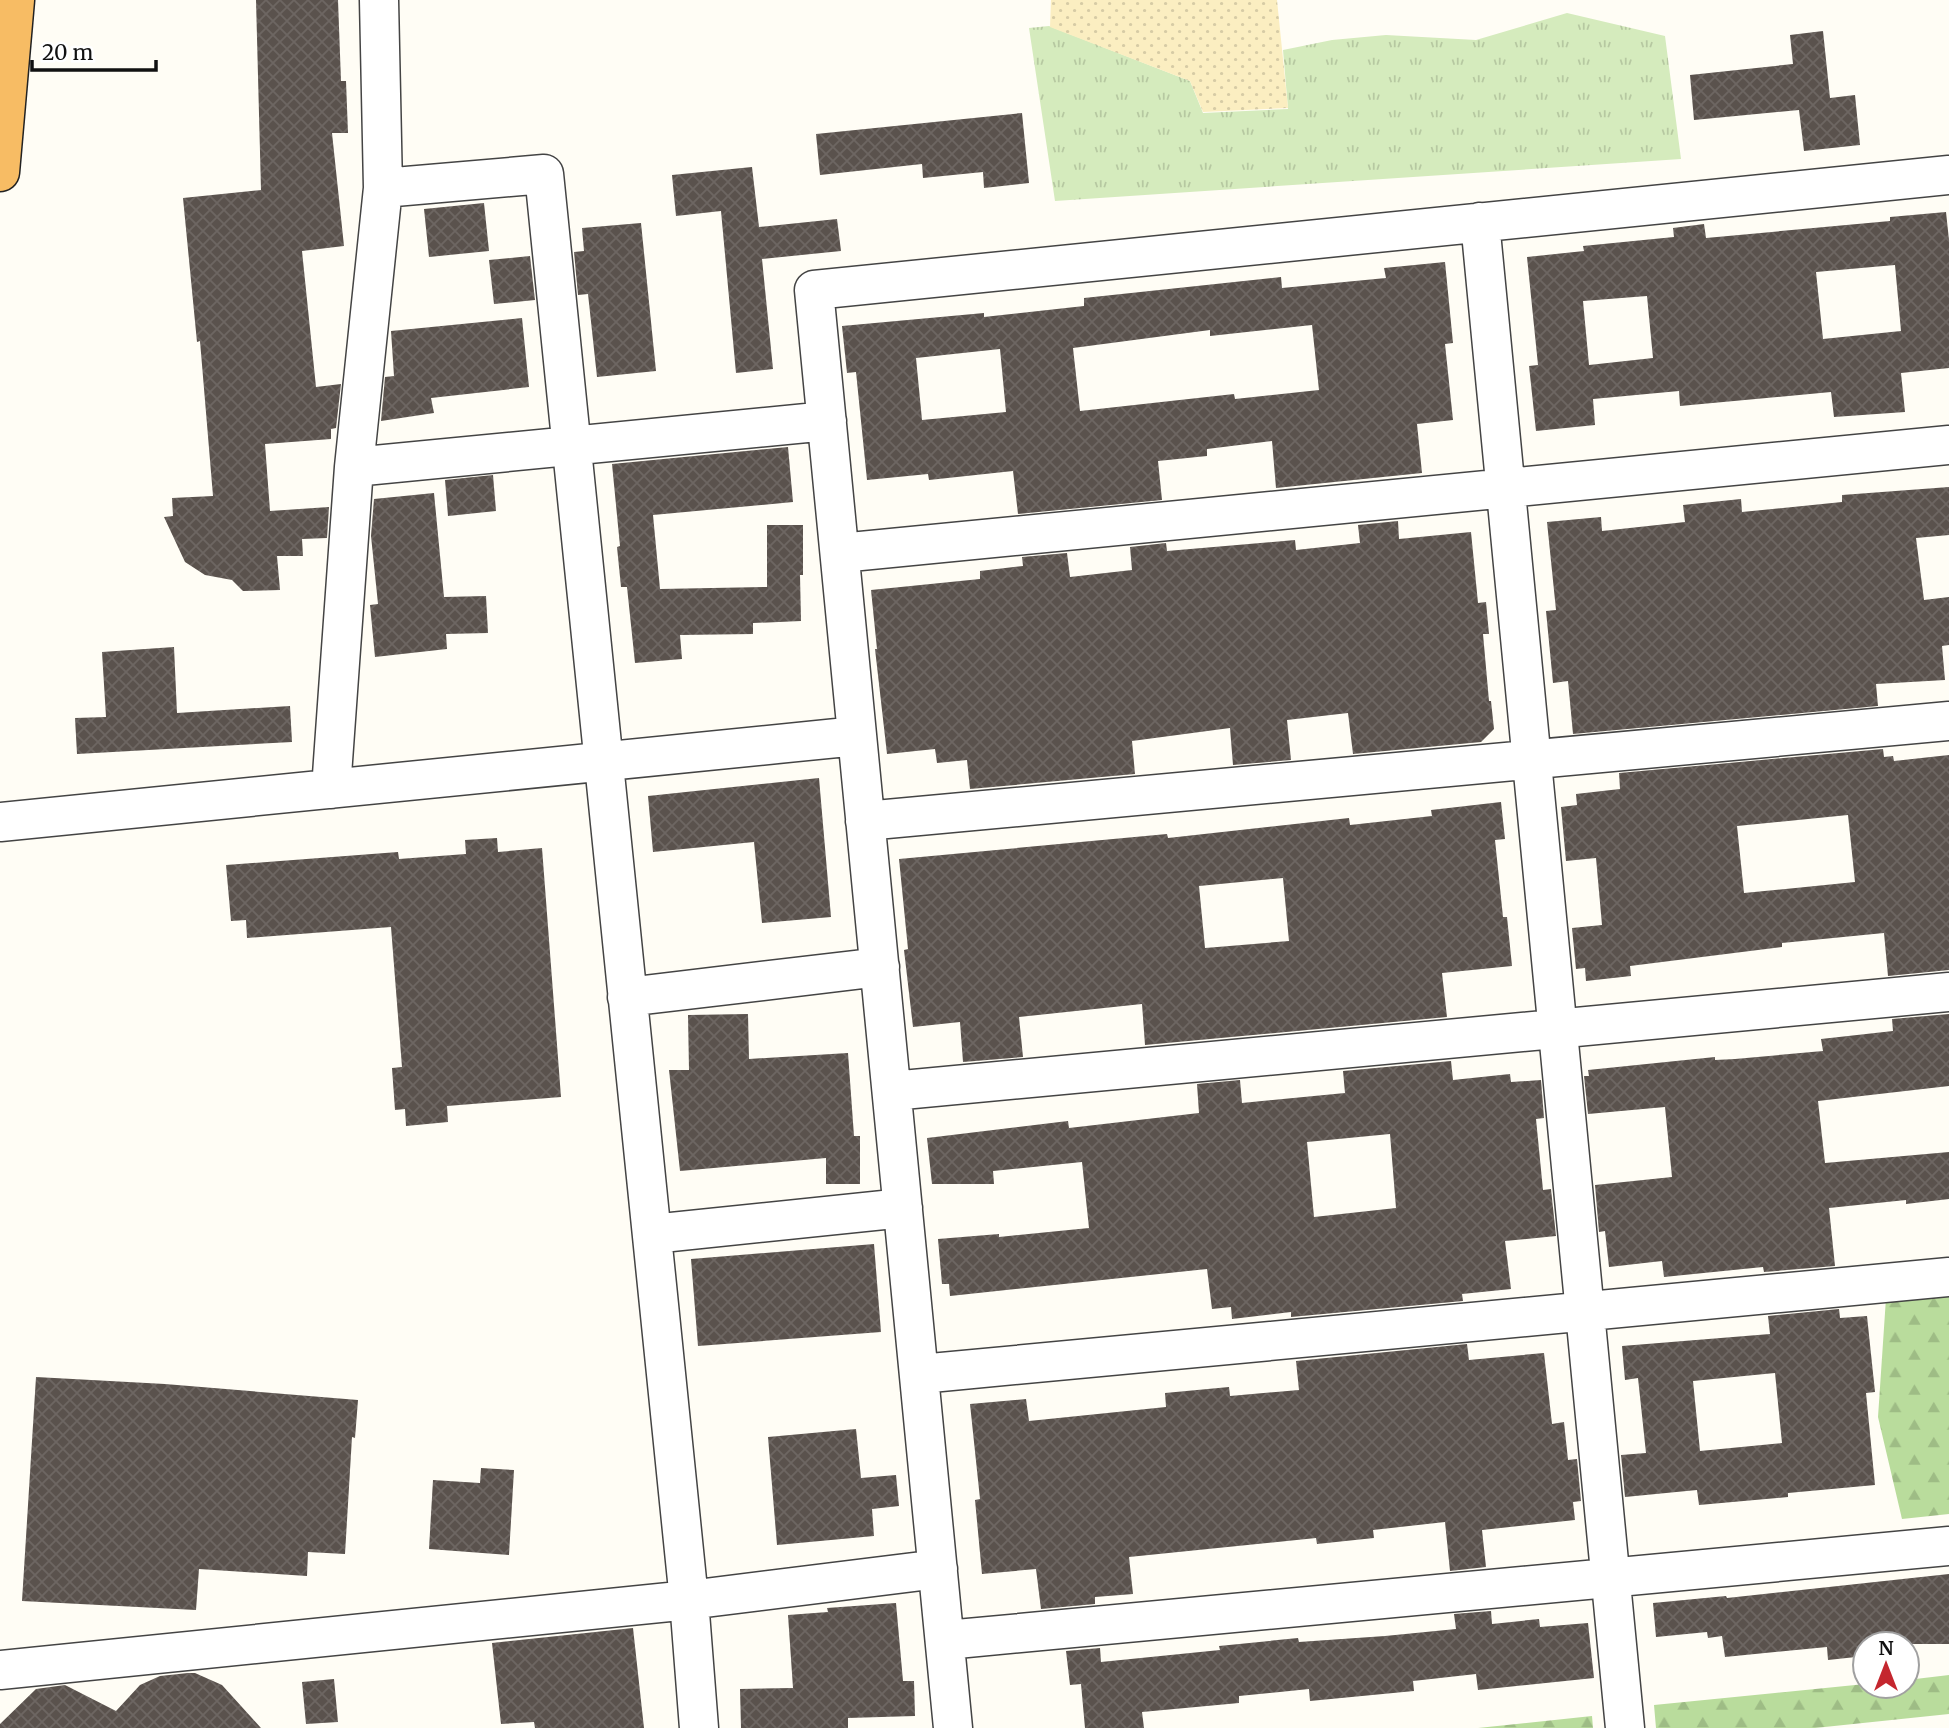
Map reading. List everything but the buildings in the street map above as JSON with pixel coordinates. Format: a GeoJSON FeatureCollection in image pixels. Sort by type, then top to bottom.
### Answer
{"type":"FeatureCollection","features":[{"type":"Feature","properties":{"kind":"highway"},"geometry":{"type":"LineString","coordinates":[[0,172],[15,0]]}},
{"type":"Feature","properties":{"kind":"street"},"geometry":{"type":"LineString","coordinates":[[331,789],[354,467],[383,188],[379,0]]}},
{"type":"Feature","properties":{"kind":"street"},"geometry":{"type":"LineString","coordinates":[[383,188],[544,174],[689,1600],[699,1728]]}},
{"type":"Feature","properties":{"kind":"street"},"geometry":{"type":"LineString","coordinates":[[953,1728],[814,290],[1949,175]]}},
{"type":"Feature","properties":{"kind":"street"},"geometry":{"type":"LineString","coordinates":[[1480,222],[1625,1728]]}},
{"type":"Feature","properties":{"kind":"street"},"geometry":{"type":"LineString","coordinates":[[354,467],[827,421]]}},
{"type":"Feature","properties":{"kind":"street"},"geometry":{"type":"LineString","coordinates":[[840,553],[1949,444]]}},
{"type":"Feature","properties":{"kind":"street"},"geometry":{"type":"LineString","coordinates":[[865,821],[1949,721]]}},
{"type":"Feature","properties":{"kind":"street"},"geometry":{"type":"LineString","coordinates":[[0,822],[857,736]]}},
{"type":"Feature","properties":{"kind":"street"},"geometry":{"type":"LineString","coordinates":[[627,997],[880,967]]}},
{"type":"Feature","properties":{"kind":"street"},"geometry":{"type":"LineString","coordinates":[[892,1091],[1949,992]]}},
{"type":"Feature","properties":{"kind":"street"},"geometry":{"type":"LineString","coordinates":[[652,1234],[904,1208]]}},
{"type":"Feature","properties":{"kind":"street"},"geometry":{"type":"LineString","coordinates":[[920,1374],[1949,1277]]}},
{"type":"Feature","properties":{"kind":"street"},"geometry":{"type":"LineString","coordinates":[[946,1640],[1949,1546]]}},
{"type":"Feature","properties":{"kind":"street"},"geometry":{"type":"LineString","coordinates":[[0,1670],[689,1600],[939,1569]]}},
{"type":"Feature","properties":{"kind":"green space"},"geometry":{"type":"Polygon","coordinates":[[[1567,13],[1665,36],[1681,159],[1055,201],[1029,28],[1049,26],[1190,81],[1203,113],[1288,109],[1283,50],[1332,40],[1386,35],[1476,40],[1567,13]]]}},
{"type":"Feature","properties":{"kind":"green space"},"geometry":{"type":"Polygon","coordinates":[[[1949,1291],[1949,1514],[1902,1519],[1878,1417],[1886,1298],[1949,1291]]]}},
{"type":"Feature","properties":{"kind":"green space"},"geometry":{"type":"Polygon","coordinates":[[[1949,1675],[1949,1714],[1815,1728],[1656,1728],[1654,1705],[1851,1685],[1851,1700],[1921,1700],[1921,1678],[1949,1675]]]}},
{"type":"Feature","properties":{"kind":"green space"},"geometry":{"type":"Polygon","coordinates":[[[1592,1716],[1593,1728],[1478,1728],[1592,1716]]]}},
{"type":"Feature","properties":{"kind":"sand"},"geometry":{"type":"Polygon","coordinates":[[[1051,0],[1277,0],[1288,108],[1203,112],[1190,81],[1050,27],[1051,0]]]}}]}
